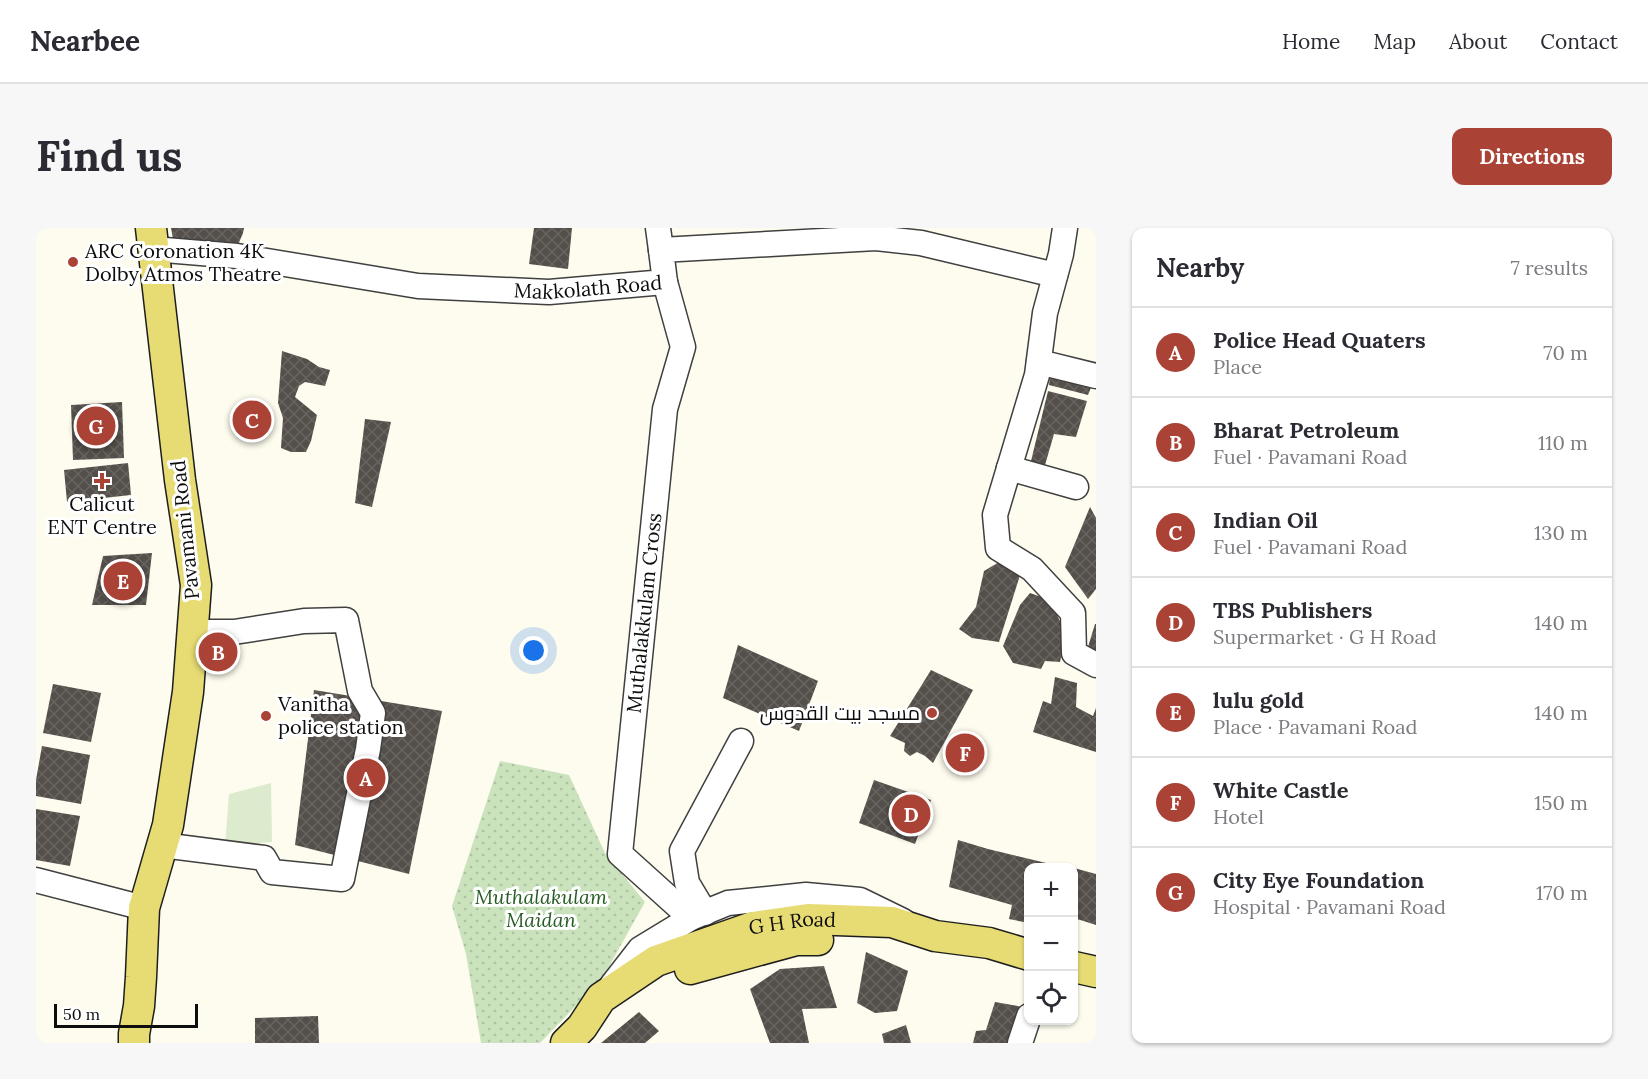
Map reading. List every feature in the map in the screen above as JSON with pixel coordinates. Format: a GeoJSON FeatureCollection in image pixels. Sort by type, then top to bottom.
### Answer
{"type":"FeatureCollection","features":[{"type":"Feature","properties":{"kind":"main road","name":"Pavamani Road"},"geometry":{"type":"LineString","coordinates":[[134,1043],[141,977],[144,908],[168,825],[188,692],[196,585],[180,480],[152,239]]}},
{"type":"Feature","properties":{"kind":"main road","name":"G H Road"},"geometry":{"type":"LineString","coordinates":[[574,1035],[601,998],[656,961],[753,927],[808,919],[892,922],[935,936],[989,944],[1024,954]]}},
{"type":"Feature","properties":{"kind":"main road","name":"G H Road"},"geometry":{"type":"LineString","coordinates":[[574,1035],[673,973],[796,940],[875,940],[1000,960],[1024,967]]}},
{"type":"Feature","properties":{"kind":"main road"},"geometry":{"type":"LineString","coordinates":[[1078,968],[1096,972]]}},
{"type":"Feature","properties":{"kind":"main road"},"geometry":{"type":"LineString","coordinates":[[1078,980],[1096,984]]}},
{"type":"Feature","properties":{"kind":"street"},"geometry":{"type":"LineString","coordinates":[[1065,228],[1045,313],[1037,375],[995,515],[998,548],[1032,569],[1074,613],[1074,653],[1096,665]]}},
{"type":"Feature","properties":{"kind":"street","name":"Makkolath Road"},"geometry":{"type":"LineString","coordinates":[[152,239],[237,256],[418,286],[549,292],[665,282],[659,239],[876,238],[921,243],[1055,275]]}},
{"type":"Feature","properties":{"kind":"street","name":"Muthalakkulam Cross"},"geometry":{"type":"LineString","coordinates":[[665,282],[682,347],[665,409],[620,854],[698,916]]}},
{"type":"Feature","properties":{"kind":"street"},"geometry":{"type":"LineString","coordinates":[[1039,362],[1096,376]]}},
{"type":"Feature","properties":{"kind":"street"},"geometry":{"type":"LineString","coordinates":[[1009,468],[1076,487]]}},
{"type":"Feature","properties":{"kind":"street"},"geometry":{"type":"LineString","coordinates":[[162,845],[264,858],[272,872],[342,879],[373,713],[360,690],[346,620],[304,621],[234,632],[193,632]]}},
{"type":"Feature","properties":{"kind":"street"},"geometry":{"type":"LineString","coordinates":[[698,916],[687,883],[682,851],[741,741]]}},
{"type":"Feature","properties":{"kind":"street"},"geometry":{"type":"LineString","coordinates":[[36,880],[144,908]]}},
{"type":"Feature","properties":{"kind":"street"},"geometry":{"type":"LineString","coordinates":[[601,998],[640,949],[698,916],[728,903],[806,895],[860,900],[935,936]]}},
{"type":"Feature","properties":{"kind":"street"},"geometry":{"type":"LineString","coordinates":[[1020,1043],[1026,1025]]}},
{"type":"Feature","properties":{"kind":"green space","name":"Muthalakulam Maidan"},"geometry":{"type":"Polygon","coordinates":[[[500,761],[569,775],[605,853],[645,902],[602,979],[540,1043],[481,1043],[466,954],[452,906],[500,761]]]}},
{"type":"Feature","properties":{"kind":"green space"},"geometry":{"type":"Polygon","coordinates":[[[271,783],[272,842],[225,846],[229,794],[271,783]]]}},
{"type":"Feature","properties":{"kind":"building"},"geometry":{"type":"Polygon","coordinates":[[[171,228],[244,228],[238,245],[175,250],[171,228]]]}},
{"type":"Feature","properties":{"kind":"building"},"geometry":{"type":"Polygon","coordinates":[[[534,228],[572,228],[568,269],[529,264],[534,228]]]}},
{"type":"Feature","properties":{"kind":"building"},"geometry":{"type":"Polygon","coordinates":[[[282,351],[330,370],[325,386],[305,382],[299,386],[295,397],[317,415],[306,452],[291,452],[281,448],[283,418],[278,403],[282,351]]]}},
{"type":"Feature","properties":{"kind":"building"},"geometry":{"type":"Polygon","coordinates":[[[1051,368],[1096,375],[1088,395],[1049,385],[1051,368]]]}},
{"type":"Feature","properties":{"kind":"building"},"geometry":{"type":"Polygon","coordinates":[[[1048,391],[1087,401],[1076,437],[1054,434],[1045,465],[1031,461],[1048,391]]]}},
{"type":"Feature","properties":{"kind":"building"},"geometry":{"type":"Polygon","coordinates":[[[122,402],[124,458],[73,460],[71,405],[122,402]]]}},
{"type":"Feature","properties":{"kind":"building"},"geometry":{"type":"Polygon","coordinates":[[[365,419],[391,422],[372,507],[355,503],[365,419]]]}},
{"type":"Feature","properties":{"kind":"building"},"geometry":{"type":"Polygon","coordinates":[[[128,463],[131,495],[67,502],[64,470],[128,463]]]}},
{"type":"Feature","properties":{"kind":"building"},"geometry":{"type":"Polygon","coordinates":[[[1090,507],[1096,518],[1096,589],[1088,599],[1065,567],[1090,507]]]}},
{"type":"Feature","properties":{"kind":"building"},"geometry":{"type":"Polygon","coordinates":[[[152,553],[146,605],[92,605],[103,556],[152,553]]]}},
{"type":"Feature","properties":{"kind":"building"},"geometry":{"type":"Polygon","coordinates":[[[1004,559],[1021,572],[999,642],[972,638],[959,629],[976,607],[984,571],[1004,559]]]}},
{"type":"Feature","properties":{"kind":"building"},"geometry":{"type":"Polygon","coordinates":[[[1030,593],[1050,600],[1066,634],[1060,662],[1045,661],[1041,669],[1013,663],[1003,646],[1020,605],[1030,593]]]}},
{"type":"Feature","properties":{"kind":"building"},"geometry":{"type":"Polygon","coordinates":[[[1096,624],[1096,650],[1088,647],[1096,624]]]}},
{"type":"Feature","properties":{"kind":"building"},"geometry":{"type":"Polygon","coordinates":[[[738,645],[818,681],[799,731],[723,698],[738,645]]]}},
{"type":"Feature","properties":{"kind":"building","name":"مسجد بیت القدوس"},"geometry":{"type":"Polygon","coordinates":[[[931,670],[973,690],[933,763],[917,752],[910,756],[904,751],[905,743],[890,736],[931,670]]]}},
{"type":"Feature","properties":{"kind":"building"},"geometry":{"type":"Polygon","coordinates":[[[1055,677],[1077,683],[1076,707],[1093,716],[1096,708],[1096,752],[1033,732],[1043,701],[1051,704],[1055,677]]]}},
{"type":"Feature","properties":{"kind":"building"},"geometry":{"type":"Polygon","coordinates":[[[53,684],[101,693],[91,742],[43,733],[53,684]]]}},
{"type":"Feature","properties":{"kind":"building"},"geometry":{"type":"Polygon","coordinates":[[[314,690],[442,711],[409,874],[295,845],[314,690]]]}},
{"type":"Feature","properties":{"kind":"building"},"geometry":{"type":"Polygon","coordinates":[[[42,746],[90,755],[81,804],[36,796],[36,780],[42,746]]]}},
{"type":"Feature","properties":{"kind":"building"},"geometry":{"type":"Polygon","coordinates":[[[874,780],[931,800],[915,844],[859,823],[874,780]]]}},
{"type":"Feature","properties":{"kind":"building"},"geometry":{"type":"Polygon","coordinates":[[[36,809],[80,816],[70,866],[36,860],[36,809]]]}},
{"type":"Feature","properties":{"kind":"building"},"geometry":{"type":"Polygon","coordinates":[[[958,840],[1046,863],[1024,863],[1024,922],[1009,919],[1012,905],[949,887],[958,840]]]}},
{"type":"Feature","properties":{"kind":"building"},"geometry":{"type":"Polygon","coordinates":[[[1078,869],[1096,874],[1096,925],[1078,919],[1078,869]]]}},
{"type":"Feature","properties":{"kind":"building"},"geometry":{"type":"Polygon","coordinates":[[[866,952],[908,971],[897,1011],[875,1013],[857,1003],[866,952]]]}},
{"type":"Feature","properties":{"kind":"building"},"geometry":{"type":"Polygon","coordinates":[[[824,966],[837,1008],[802,1009],[809,1043],[770,1043],[750,989],[780,969],[824,966]]]}},
{"type":"Feature","properties":{"kind":"building"},"geometry":{"type":"Polygon","coordinates":[[[995,1002],[1024,1007],[1024,1023],[1017,1043],[973,1043],[976,1031],[986,1030],[995,1002]]]}},
{"type":"Feature","properties":{"kind":"building"},"geometry":{"type":"Polygon","coordinates":[[[639,1012],[659,1031],[645,1043],[601,1043],[639,1012]]]}},
{"type":"Feature","properties":{"kind":"building"},"geometry":{"type":"Polygon","coordinates":[[[318,1016],[319,1043],[255,1043],[255,1018],[318,1016]]]}},
{"type":"Feature","properties":{"kind":"building"},"geometry":{"type":"Polygon","coordinates":[[[906,1025],[911,1043],[884,1043],[882,1034],[906,1025]]]}},
{"type":"Feature","properties":{"kind":"place","name":"ARC Coronation 4K Dolby Atmos Theatre"},"geometry":{"type":"Point","coordinates":[73,262]}},
{"type":"Feature","properties":{"kind":"place","name":"Indian Oil"},"geometry":{"type":"Point","coordinates":[252,420]}},
{"type":"Feature","properties":{"kind":"place","name":"City Eye Foundation"},"geometry":{"type":"Point","coordinates":[96,426]}},
{"type":"Feature","properties":{"kind":"place","name":"Calicut ENT Centre"},"geometry":{"type":"Point","coordinates":[102,481]}},
{"type":"Feature","properties":{"kind":"place","name":"lulu gold"},"geometry":{"type":"Point","coordinates":[123,581]}},
{"type":"Feature","properties":{"kind":"place","name":"Bharat Petroleum"},"geometry":{"type":"Point","coordinates":[218,652]}},
{"type":"Feature","properties":{"kind":"place","name":"مسجد بیت القدوس"},"geometry":{"type":"Point","coordinates":[932,713]}},
{"type":"Feature","properties":{"kind":"place","name":"Vanitha police station"},"geometry":{"type":"Point","coordinates":[266,716]}},
{"type":"Feature","properties":{"kind":"place","name":"White Castle"},"geometry":{"type":"Point","coordinates":[965,753]}},
{"type":"Feature","properties":{"kind":"place","name":"Police Head Quaters"},"geometry":{"type":"Point","coordinates":[366,778]}},
{"type":"Feature","properties":{"kind":"place","name":"TBS Publishers"},"geometry":{"type":"Point","coordinates":[911,814]}}]}
